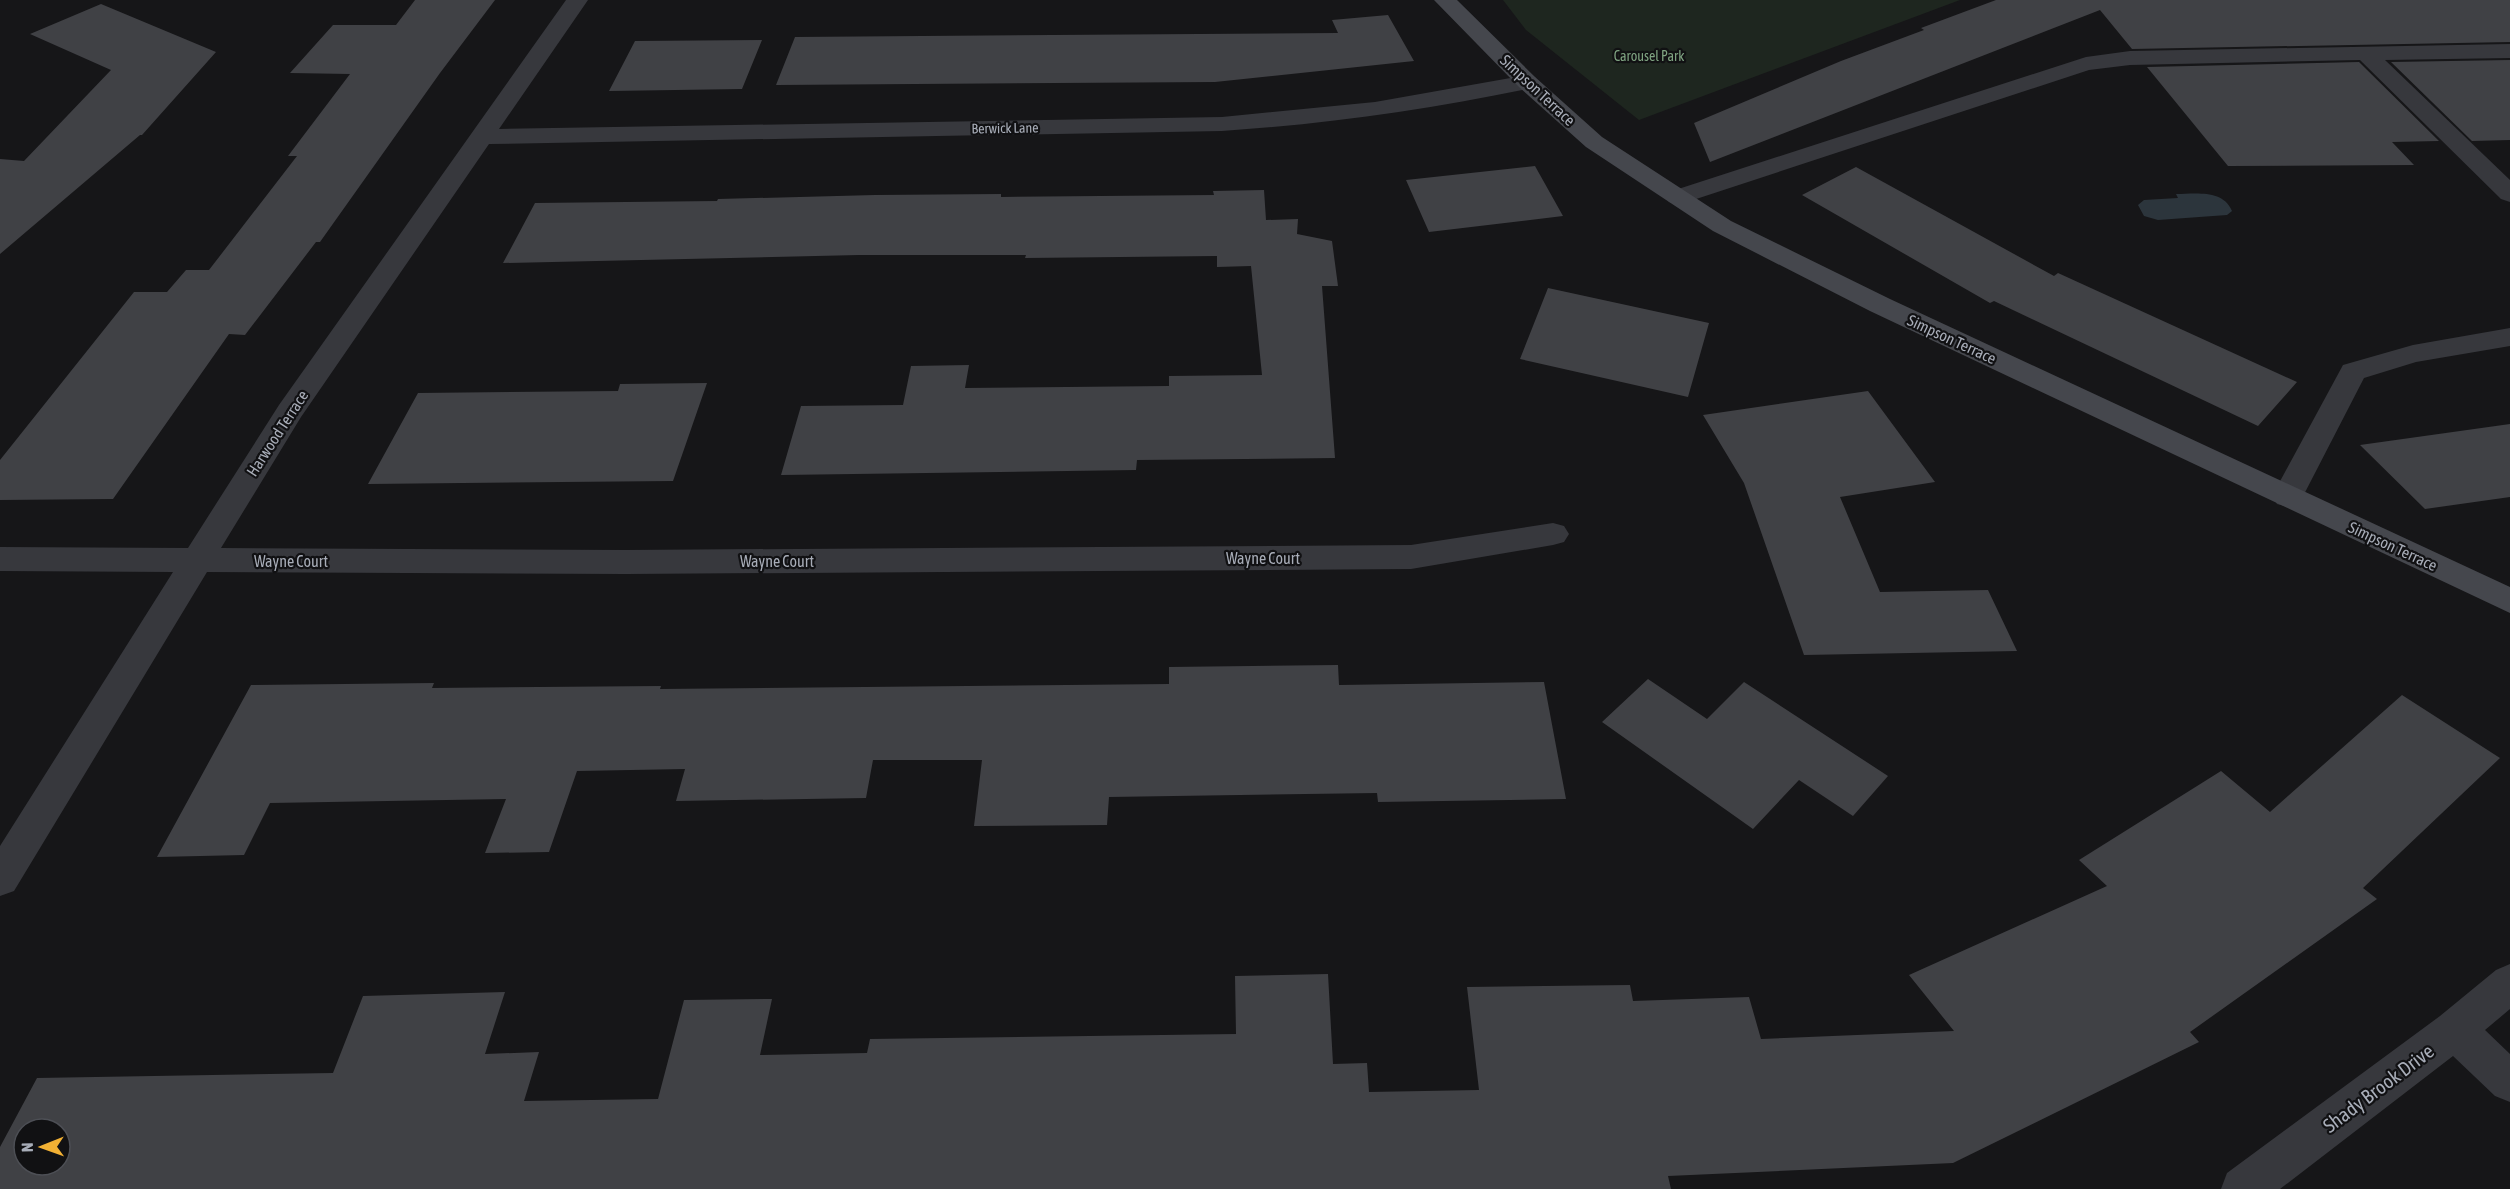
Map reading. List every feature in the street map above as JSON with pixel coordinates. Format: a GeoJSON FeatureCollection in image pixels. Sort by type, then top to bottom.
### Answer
{"type":"FeatureCollection","features":[{"type":"Feature","properties":{"kind":"street","name":"Harwood Terrace"},"geometry":{"type":"LineString","coordinates":[[0,879],[289,412],[577,0]]}},
{"type":"Feature","properties":{"kind":"street","name":"Simpson Terrace"},"geometry":{"type":"LineString","coordinates":[[1445,0],[1527,82],[1594,142],[1722,226],[1880,305],[2510,601]]}},
{"type":"Feature","properties":{"kind":"street"},"geometry":{"type":"LineString","coordinates":[[1678,197],[2085,64],[2130,58],[2510,51]]}},
{"type":"Feature","properties":{"kind":"street"},"geometry":{"type":"LineString","coordinates":[[2365,53],[2510,194]]}},
{"type":"Feature","properties":{"kind":"street","name":"Berwick Lane"},"geometry":{"type":"LineString","coordinates":[[480,137],[1222,124],[1300,120],[1437,101],[1527,82]]}},
{"type":"Feature","properties":{"kind":"street"},"geometry":{"type":"LineString","coordinates":[[2288,496],[2353,372],[2413,354],[2510,337]]}},
{"type":"Feature","properties":{"kind":"street","name":"Wayne Court"},"geometry":{"type":"LineString","coordinates":[[0,560],[638,562],[1411,557],[1553,534]]}},
{"type":"Feature","properties":{"kind":"street","name":"Shady Brook Drive"},"geometry":{"type":"LineString","coordinates":[[2243,1189],[2455,1030],[2510,983]]}},
{"type":"Feature","properties":{"kind":"street"},"geometry":{"type":"LineString","coordinates":[[2455,1030],[2510,1082]]}},
{"type":"Feature","properties":{"kind":"green space","name":"Carousel Park"},"geometry":{"type":"Polygon","coordinates":[[[1503,0],[1960,0],[1639,120],[1526,30],[1503,0]]]}},
{"type":"Feature","properties":{"kind":"shaded area"},"geometry":{"type":"Polygon","coordinates":[[[2176,194],[2215,196],[2228,204],[2232,211],[2227,215],[2158,220],[2144,216],[2138,205],[2144,200],[2178,198],[2176,194]]]}},
{"type":"Feature","properties":{"kind":"building"},"geometry":{"type":"Polygon","coordinates":[[[415,0],[495,0],[320,242],[316,242],[245,335],[229,334],[113,499],[0,500],[0,460],[134,292],[167,292],[186,270],[209,270],[297,156],[288,156],[350,74],[290,73],[333,25],[396,25],[415,0]]]}},
{"type":"Feature","properties":{"kind":"building"},"geometry":{"type":"Polygon","coordinates":[[[1996,0],[2510,0],[2510,42],[2132,49],[2100,10],[1710,162],[1694,123],[1841,61],[1924,30],[1921,28],[1996,0]]]}},
{"type":"Feature","properties":{"kind":"building"},"geometry":{"type":"Polygon","coordinates":[[[101,4],[216,52],[142,135],[0,254],[0,159],[24,161],[111,70],[30,34],[101,4]]]}},
{"type":"Feature","properties":{"kind":"building"},"geometry":{"type":"Polygon","coordinates":[[[1388,15],[1414,61],[1215,82],[776,85],[795,37],[1338,33],[1332,20],[1388,15]]]}},
{"type":"Feature","properties":{"kind":"building"},"geometry":{"type":"Polygon","coordinates":[[[762,40],[742,89],[609,91],[635,41],[762,40]]]}},
{"type":"Feature","properties":{"kind":"building"},"geometry":{"type":"Polygon","coordinates":[[[2510,60],[2510,140],[2472,141],[2391,62],[2510,60]]]}},
{"type":"Feature","properties":{"kind":"building"},"geometry":{"type":"Polygon","coordinates":[[[2359,62],[2439,141],[2392,142],[2414,165],[2228,166],[2147,67],[2359,62]]]}},
{"type":"Feature","properties":{"kind":"building"},"geometry":{"type":"Polygon","coordinates":[[[1535,166],[1563,216],[1429,232],[1406,180],[1535,166]]]}},
{"type":"Feature","properties":{"kind":"building"},"geometry":{"type":"Polygon","coordinates":[[[1856,167],[2054,276],[2058,273],[2297,382],[2258,426],[1994,301],[1990,303],[1802,195],[1856,167]]]}},
{"type":"Feature","properties":{"kind":"building"},"geometry":{"type":"Polygon","coordinates":[[[1264,190],[1266,220],[1298,219],[1297,234],[1332,241],[1338,286],[1322,286],[1335,458],[1137,460],[1136,470],[781,475],[801,406],[903,405],[911,366],[969,365],[965,388],[1169,386],[1169,376],[1262,375],[1251,266],[1217,267],[1217,256],[1025,258],[1026,255],[859,255],[503,263],[535,203],[717,201],[718,199],[875,195],[1001,194],[1001,197],[1214,195],[1213,191],[1264,190]]]}},
{"type":"Feature","properties":{"kind":"building"},"geometry":{"type":"Polygon","coordinates":[[[1548,288],[1709,323],[1688,397],[1520,359],[1548,288]]]}},
{"type":"Feature","properties":{"kind":"building"},"geometry":{"type":"Polygon","coordinates":[[[707,383],[673,481],[368,484],[418,393],[618,391],[620,384],[707,383]]]}},
{"type":"Feature","properties":{"kind":"building"},"geometry":{"type":"Polygon","coordinates":[[[1868,391],[1935,482],[1840,497],[1880,592],[1988,590],[2017,651],[1804,655],[1744,483],[1703,415],[1868,391]]]}},
{"type":"Feature","properties":{"kind":"building"},"geometry":{"type":"Polygon","coordinates":[[[2510,424],[2510,497],[2425,509],[2360,445],[2510,424]]]}},
{"type":"Feature","properties":{"kind":"building"},"geometry":{"type":"Polygon","coordinates":[[[1338,665],[1339,685],[1544,682],[1566,799],[1378,802],[1377,793],[1109,797],[1107,825],[974,826],[982,760],[873,760],[866,798],[676,801],[685,769],[577,771],[549,852],[485,853],[506,799],[270,803],[244,855],[157,857],[251,685],[434,683],[432,688],[661,686],[660,689],[1169,684],[1169,667],[1338,665]]]}},
{"type":"Feature","properties":{"kind":"building"},"geometry":{"type":"Polygon","coordinates":[[[1648,679],[1707,719],[1744,682],[1888,776],[1853,816],[1799,780],[1753,829],[1602,722],[1648,679]]]}},
{"type":"Feature","properties":{"kind":"building"},"geometry":{"type":"Polygon","coordinates":[[[2402,695],[2500,758],[2363,888],[2377,899],[2190,1032],[2199,1042],[1953,1163],[1668,1176],[1671,1189],[0,1189],[0,1147],[12,1125],[12,1177],[72,1177],[72,1117],[16,1117],[37,1078],[333,1073],[363,996],[505,992],[485,1054],[539,1052],[524,1101],[658,1099],[684,1000],[772,999],[760,1055],[867,1053],[870,1039],[1236,1034],[1235,976],[1328,974],[1333,1064],[1367,1063],[1369,1092],[1479,1090],[1467,987],[1630,985],[1633,1001],[1749,997],[1761,1039],[1954,1031],[1909,975],[2107,886],[2079,860],[2221,771],[2270,812],[2402,695]]]}}]}
